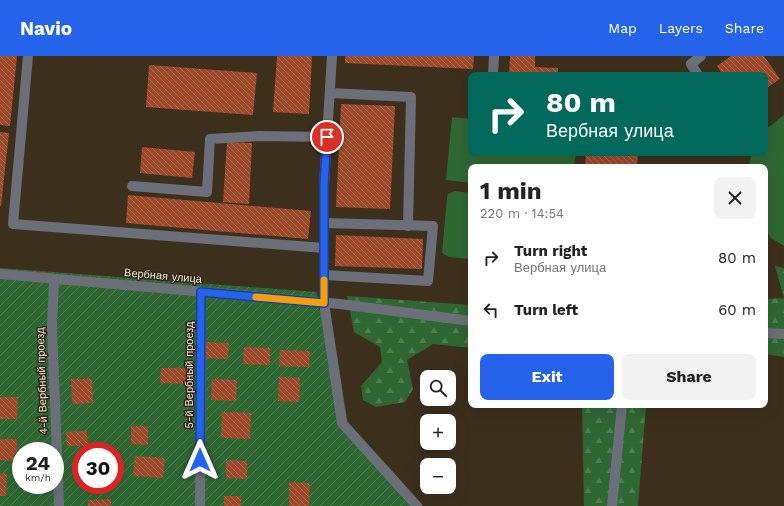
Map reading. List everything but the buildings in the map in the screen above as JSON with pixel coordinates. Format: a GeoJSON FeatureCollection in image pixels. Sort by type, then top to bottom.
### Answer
{"type":"FeatureCollection","features":[{"type":"Feature","properties":{"kind":"street"},"geometry":{"type":"LineString","coordinates":[[28,56],[13,224],[324,248]]}},
{"type":"Feature","properties":{"kind":"street"},"geometry":{"type":"LineString","coordinates":[[332,56],[324,185],[324,303],[342,423],[417,506]]}},
{"type":"Feature","properties":{"kind":"street"},"geometry":{"type":"LineString","coordinates":[[493,72],[494,56]]}},
{"type":"Feature","properties":{"kind":"street"},"geometry":{"type":"LineString","coordinates":[[696,72],[691,64],[701,56]]}},
{"type":"Feature","properties":{"kind":"street"},"geometry":{"type":"LineString","coordinates":[[330,93],[411,97],[408,226]]}},
{"type":"Feature","properties":{"kind":"street"},"geometry":{"type":"LineString","coordinates":[[132,186],[207,192],[210,139],[260,136],[327,137]]}},
{"type":"Feature","properties":{"kind":"street"},"geometry":{"type":"LineString","coordinates":[[324,223],[433,226],[428,281],[324,275]]}},
{"type":"Feature","properties":{"kind":"street","name":"Вербная улица"},"geometry":{"type":"LineString","coordinates":[[0,274],[340,304],[468,321]]}},
{"type":"Feature","properties":{"kind":"street","name":"4-й Вербный проезд"},"geometry":{"type":"LineString","coordinates":[[54,279],[52,327],[58,506]]}},
{"type":"Feature","properties":{"kind":"street","name":"5-й Вербный проезд"},"geometry":{"type":"LineString","coordinates":[[200,506],[201,292]]}},
{"type":"Feature","properties":{"kind":"street"},"geometry":{"type":"LineString","coordinates":[[768,333],[784,334]]}},
{"type":"Feature","properties":{"kind":"street"},"geometry":{"type":"LineString","coordinates":[[612,506],[622,408]]}},
{"type":"Feature","properties":{"kind":"green space"},"geometry":{"type":"Polygon","coordinates":[[[784,115],[784,246],[771,238],[768,234],[768,164],[749,164],[751,156],[768,156],[768,128],[784,115]]]}},
{"type":"Feature","properties":{"kind":"green space"},"geometry":{"type":"Polygon","coordinates":[[[452,117],[468,119],[468,156],[576,156],[574,164],[468,164],[468,183],[446,180],[452,117]]]}},
{"type":"Feature","properties":{"kind":"green space"},"geometry":{"type":"Polygon","coordinates":[[[455,191],[468,193],[468,259],[449,257],[442,253],[448,194],[455,191]]]}},
{"type":"Feature","properties":{"kind":"green space"},"geometry":{"type":"Polygon","coordinates":[[[775,266],[784,268],[784,298],[775,266]]]}},
{"type":"Feature","properties":{"kind":"green space"},"geometry":{"type":"Polygon","coordinates":[[[0,268],[317,292],[319,310],[330,311],[348,425],[423,506],[0,506],[0,268]]]}},
{"type":"Feature","properties":{"kind":"green space"},"geometry":{"type":"Polygon","coordinates":[[[347,296],[468,305],[468,348],[433,344],[407,360],[413,389],[405,402],[376,407],[363,400],[361,386],[382,362],[380,347],[354,332],[347,296]]]}},
{"type":"Feature","properties":{"kind":"green space"},"geometry":{"type":"Polygon","coordinates":[[[784,298],[784,357],[768,354],[768,299],[784,298]]]}},
{"type":"Feature","properties":{"kind":"green space"},"geometry":{"type":"Polygon","coordinates":[[[582,408],[646,408],[638,506],[584,506],[582,408]]]}},
{"type":"Feature","properties":{"kind":"slow traffic"},"geometry":{"type":"LineString","coordinates":[[256,297],[324,303],[324,280]]}},
{"type":"Feature","properties":{"kind":"route"},"geometry":{"type":"LineString","coordinates":[[200,460],[201,292],[324,303],[324,185],[327,137]]}}]}
